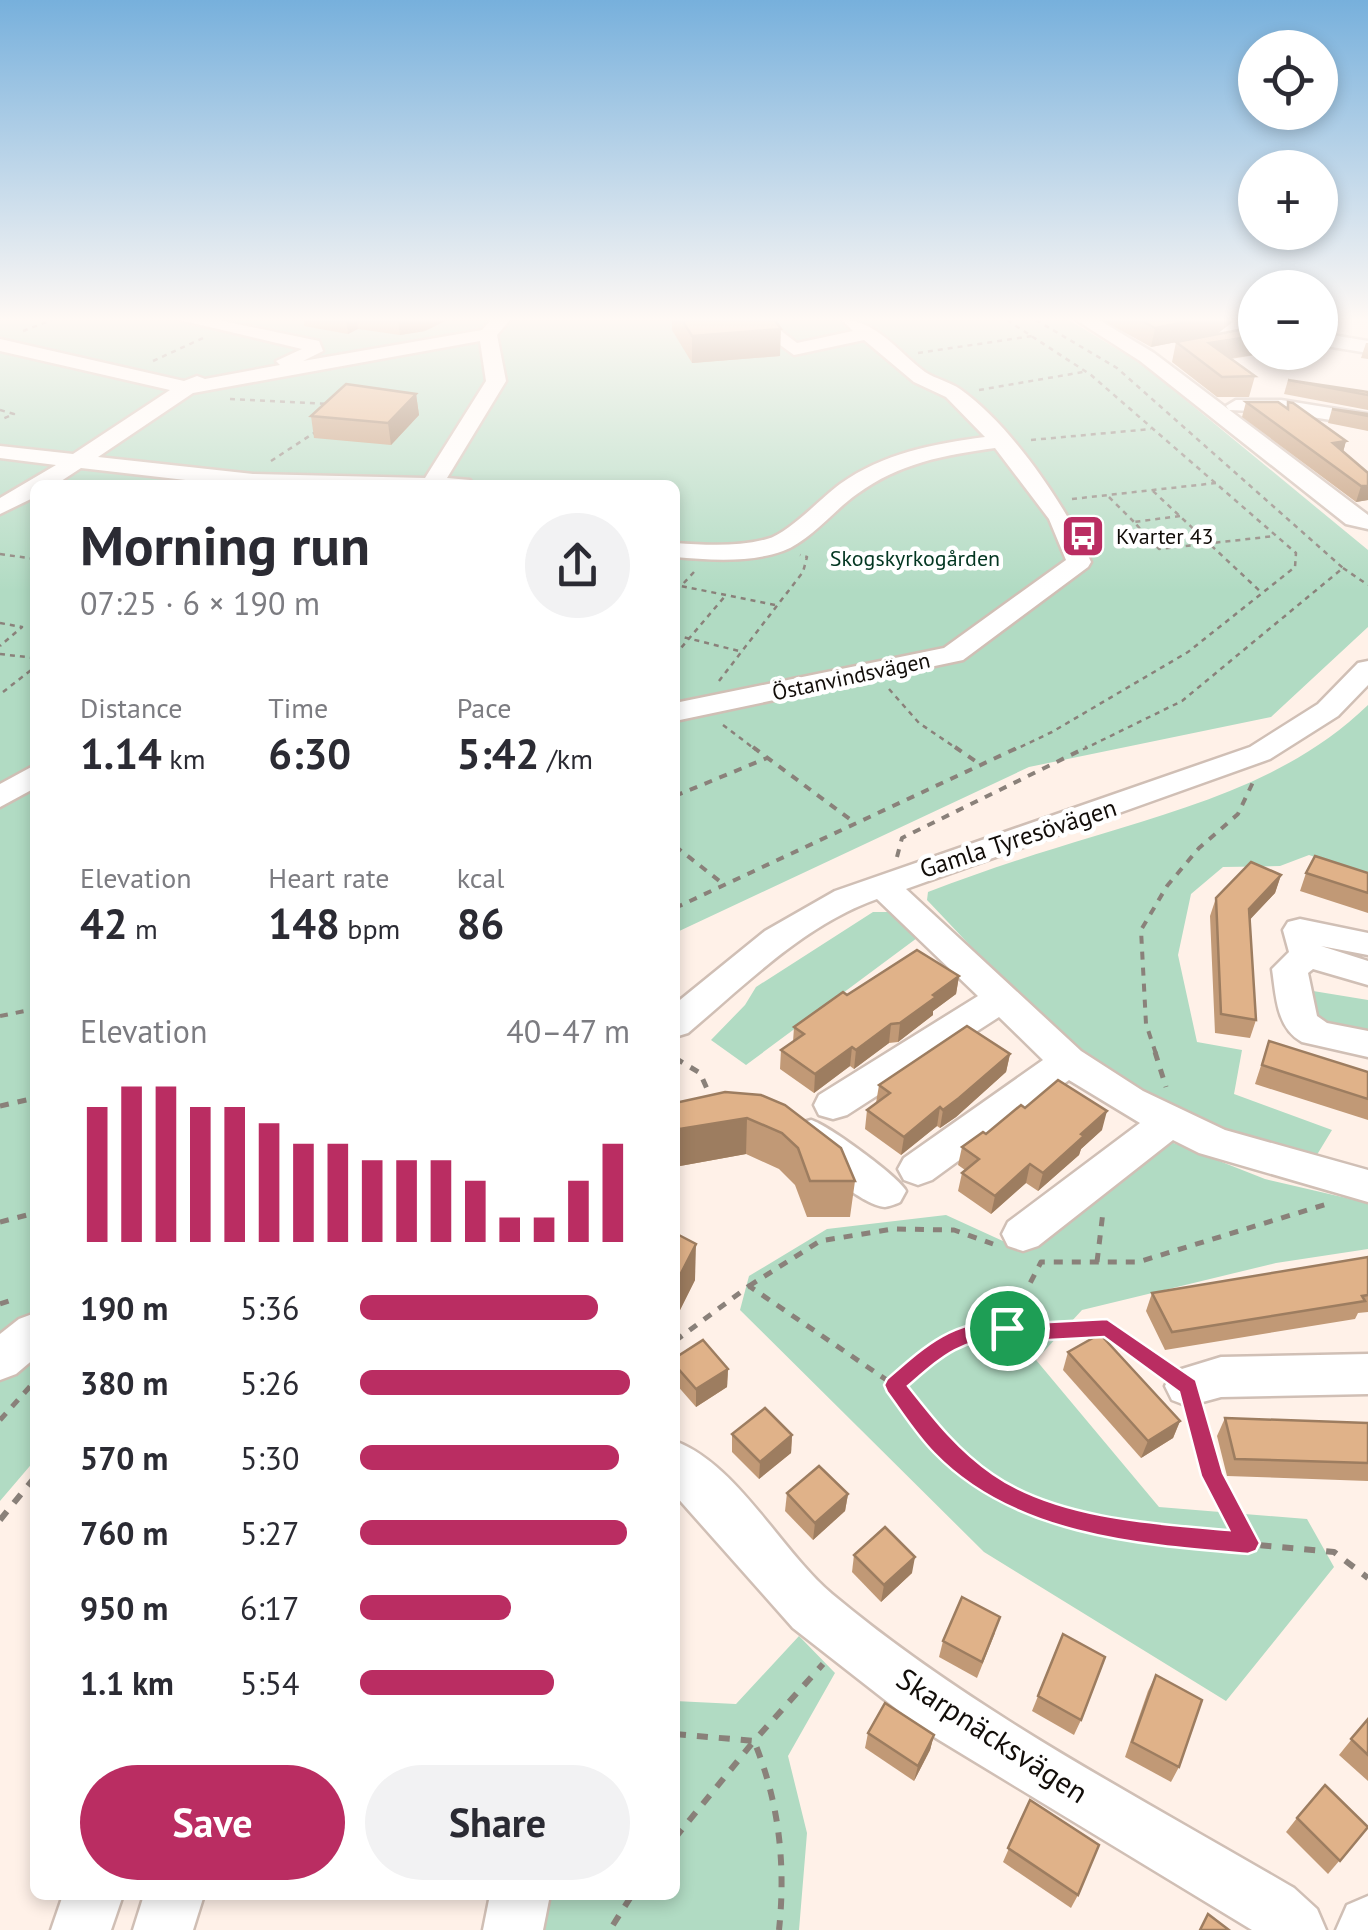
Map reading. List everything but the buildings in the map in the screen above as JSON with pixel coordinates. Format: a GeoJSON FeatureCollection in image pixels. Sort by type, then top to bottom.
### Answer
{"type":"FeatureCollection","features":[{"type":"Feature","properties":{"kind":"street"},"geometry":{"type":"LineString","coordinates":[[47,480],[154,410]]}},
{"type":"Feature","properties":{"kind":"street"},"geometry":{"type":"LineString","coordinates":[[434,480],[478,410]]}},
{"type":"Feature","properties":{"kind":"street","name":"Östanvindsvägen"},"geometry":{"type":"LineString","coordinates":[[692,709],[953,654],[1080,562],[1048,501],[1001,441],[970,410]]}},
{"type":"Feature","properties":{"kind":"street"},"geometry":{"type":"LineString","coordinates":[[1218,410],[1354,520],[1368,522]]}},
{"type":"Feature","properties":{"kind":"street"},"geometry":{"type":"LineString","coordinates":[[1306,410],[1368,420]]}},
{"type":"Feature","properties":{"kind":"street"},"geometry":{"type":"LineString","coordinates":[[680,550],[712,552],[778,545],[851,487],[895,463],[934,450],[1001,441]]}},
{"type":"Feature","properties":{"kind":"street"},"geometry":{"type":"LineString","coordinates":[[0,452],[230,479],[270,480]]}},
{"type":"Feature","properties":{"kind":"street"},"geometry":{"type":"LineString","coordinates":[[0,507],[30,490]]}},
{"type":"Feature","properties":{"kind":"street","name":"Gamla Tyresövägen"},"geometry":{"type":"LineString","coordinates":[[680,1020],[777,939],[888,874],[1210,774],[1260,753],[1328,710],[1368,669]]}},
{"type":"Feature","properties":{"kind":"street"},"geometry":{"type":"LineString","coordinates":[[0,763],[30,777]]}},
{"type":"Feature","properties":{"kind":"street"},"geometry":{"type":"LineString","coordinates":[[0,798],[30,780]]}},
{"type":"Feature","properties":{"kind":"street"},"geometry":{"type":"LineString","coordinates":[[888,874],[999,1000],[1068,1061],[1129,1101],[1169,1106],[1213,1142],[1352,1193]]}},
{"type":"Feature","properties":{"kind":"street"},"geometry":{"type":"LineString","coordinates":[[1302,933],[1368,944]]}},
{"type":"Feature","properties":{"kind":"street"},"geometry":{"type":"LineString","coordinates":[[1302,933],[1368,973]]}},
{"type":"Feature","properties":{"kind":"street"},"geometry":{"type":"LineString","coordinates":[[1302,933],[1290,969],[1298,1022],[1307,1031],[1368,1044]]}},
{"type":"Feature","properties":{"kind":"street"},"geometry":{"type":"LineString","coordinates":[[833,1106],[999,1000]]}},
{"type":"Feature","properties":{"kind":"street"},"geometry":{"type":"LineString","coordinates":[[776,1116],[813,1136],[866,1180],[902,1180],[1068,1061]]}},
{"type":"Feature","properties":{"kind":"street"},"geometry":{"type":"LineString","coordinates":[[1015,1241],[1111,1166],[1169,1106]]}},
{"type":"Feature","properties":{"kind":"street"},"geometry":{"type":"LineString","coordinates":[[0,1360],[24,1316]]}},
{"type":"Feature","properties":{"kind":"street"},"geometry":{"type":"LineString","coordinates":[[1188,1386],[1221,1377],[1368,1374]]}},
{"type":"Feature","properties":{"kind":"street","name":"Skarpnäcksvägen"},"geometry":{"type":"LineString","coordinates":[[680,1468],[714,1500],[811,1610],[944,1713],[1274,1910],[1296,1930]]}},
{"type":"Feature","properties":{"kind":"street"},"geometry":{"type":"LineString","coordinates":[[80,1930],[91,1900]]}},
{"type":"Feature","properties":{"kind":"street"},"geometry":{"type":"LineString","coordinates":[[163,1930],[172,1900]]}},
{"type":"Feature","properties":{"kind":"street"},"geometry":{"type":"LineString","coordinates":[[513,1930],[519,1900]]}},
{"type":"Feature","properties":{"kind":"path"},"geometry":{"type":"LineString","coordinates":[[0,410],[14,414],[0,420]]}},
{"type":"Feature","properties":{"kind":"path"},"geometry":{"type":"LineString","coordinates":[[680,906],[1052,732],[1200,644],[1295,567],[1296,553],[1131,410]]}},
{"type":"Feature","properties":{"kind":"path"},"geometry":{"type":"LineString","coordinates":[[1165,410],[1368,586]]}},
{"type":"Feature","properties":{"kind":"path"},"geometry":{"type":"LineString","coordinates":[[1001,441],[1153,429]]}},
{"type":"Feature","properties":{"kind":"path"},"geometry":{"type":"LineString","coordinates":[[230,479],[288,454],[318,430]]}},
{"type":"Feature","properties":{"kind":"path"},"geometry":{"type":"LineString","coordinates":[[1048,501],[1216,484]]}},
{"type":"Feature","properties":{"kind":"path"},"geometry":{"type":"LineString","coordinates":[[1153,491],[1262,593]]}},
{"type":"Feature","properties":{"kind":"path"},"geometry":{"type":"LineString","coordinates":[[1107,495],[1159,550],[1276,536]]}},
{"type":"Feature","properties":{"kind":"path"},"geometry":{"type":"LineString","coordinates":[[1134,522],[1180,516]]}},
{"type":"Feature","properties":{"kind":"path"},"geometry":{"type":"LineString","coordinates":[[778,545],[807,558],[803,572],[743,652],[692,709],[768,758],[855,823]]}},
{"type":"Feature","properties":{"kind":"path"},"geometry":{"type":"LineString","coordinates":[[712,552],[681,586],[780,606]]}},
{"type":"Feature","properties":{"kind":"path"},"geometry":{"type":"LineString","coordinates":[[0,554],[30,558]]}},
{"type":"Feature","properties":{"kind":"path"},"geometry":{"type":"LineString","coordinates":[[888,874],[902,838],[1182,701],[1343,568]]}},
{"type":"Feature","properties":{"kind":"path"},"geometry":{"type":"LineString","coordinates":[[680,648],[726,595]]}},
{"type":"Feature","properties":{"kind":"path"},"geometry":{"type":"LineString","coordinates":[[0,623],[22,627],[0,646]]}},
{"type":"Feature","properties":{"kind":"path"},"geometry":{"type":"LineString","coordinates":[[680,637],[743,652]]}},
{"type":"Feature","properties":{"kind":"path"},"geometry":{"type":"LineString","coordinates":[[0,654],[30,657]]}},
{"type":"Feature","properties":{"kind":"path"},"geometry":{"type":"LineString","coordinates":[[3,692],[30,671]]}},
{"type":"Feature","properties":{"kind":"path"},"geometry":{"type":"LineString","coordinates":[[874,673],[919,723],[981,765]]}},
{"type":"Feature","properties":{"kind":"path"},"geometry":{"type":"LineString","coordinates":[[680,794],[768,758]]}},
{"type":"Feature","properties":{"kind":"path"},"geometry":{"type":"LineString","coordinates":[[1169,1106],[1146,1024],[1142,930],[1167,886],[1199,848],[1238,814],[1260,766]]}},
{"type":"Feature","properties":{"kind":"path"},"geometry":{"type":"LineString","coordinates":[[680,850],[724,885]]}},
{"type":"Feature","properties":{"kind":"path"},"geometry":{"type":"LineString","coordinates":[[0,1016],[30,1009]]}},
{"type":"Feature","properties":{"kind":"path"},"geometry":{"type":"LineString","coordinates":[[680,1060],[696,1066],[710,1088],[713,1112]]}},
{"type":"Feature","properties":{"kind":"path"},"geometry":{"type":"LineString","coordinates":[[0,1106],[30,1099]]}},
{"type":"Feature","properties":{"kind":"path"},"geometry":{"type":"LineString","coordinates":[[1097,1262],[1111,1166]]}},
{"type":"Feature","properties":{"kind":"path"},"geometry":{"type":"LineString","coordinates":[[1007,1328],[1041,1262],[1138,1262],[1352,1193]]}},
{"type":"Feature","properties":{"kind":"path"},"geometry":{"type":"LineString","coordinates":[[0,1222],[30,1214]]}},
{"type":"Feature","properties":{"kind":"path"},"geometry":{"type":"LineString","coordinates":[[680,1337],[749,1286],[820,1242],[893,1229],[954,1230],[1015,1241]]}},
{"type":"Feature","properties":{"kind":"path"},"geometry":{"type":"LineString","coordinates":[[749,1286],[894,1385],[941,1446],[987,1484],[1048,1511],[1136,1534],[1334,1552],[1368,1578]]}},
{"type":"Feature","properties":{"kind":"path"},"geometry":{"type":"LineString","coordinates":[[0,1304],[24,1316]]}},
{"type":"Feature","properties":{"kind":"path"},"geometry":{"type":"LineString","coordinates":[[894,1385],[943,1343],[979,1330],[1107,1328],[1188,1386],[1212,1476],[1248,1543]]}},
{"type":"Feature","properties":{"kind":"path"},"geometry":{"type":"LineString","coordinates":[[0,1420],[30,1387]]}},
{"type":"Feature","properties":{"kind":"path"},"geometry":{"type":"LineString","coordinates":[[0,1520],[30,1483]]}},
{"type":"Feature","properties":{"kind":"path"},"geometry":{"type":"LineString","coordinates":[[680,1832],[829,1656]]}},
{"type":"Feature","properties":{"kind":"path"},"geometry":{"type":"LineString","coordinates":[[680,1735],[754,1742]]}},
{"type":"Feature","properties":{"kind":"path"},"geometry":{"type":"LineString","coordinates":[[754,1742],[774,1798],[782,1882],[779,1930]]}},
{"type":"Feature","properties":{"kind":"path"},"geometry":{"type":"LineString","coordinates":[[613,1926],[629,1900]]}},
{"type":"Feature","properties":{"kind":"green space","name":"Skogskyrkogården"},"geometry":{"type":"Polygon","coordinates":[[[0,410],[1198,410],[1368,550],[1368,627],[1271,717],[1029,767],[680,931],[680,480],[30,480],[30,1466],[0,1501],[0,410]]]}},
{"type":"Feature","properties":{"kind":"green space"},"geometry":{"type":"Polygon","coordinates":[[[1368,705],[1368,875],[1309,855],[1280,866],[1223,867],[1191,894],[1178,955],[1197,1042],[1242,1050],[1234,1094],[1332,1130],[1315,1158],[1250,1139],[1185,1112],[1095,1060],[1031,1007],[927,900],[928,892],[969,877],[1240,787],[1307,752],[1368,705]]]}},
{"type":"Feature","properties":{"kind":"green space"},"geometry":{"type":"Polygon","coordinates":[[[873,912],[891,912],[917,938],[746,1065],[711,1040],[745,1005],[756,987],[873,912]]]}},
{"type":"Feature","properties":{"kind":"green space"},"geometry":{"type":"Polygon","coordinates":[[[1307,990],[1368,1000],[1368,1038],[1309,1028],[1307,990]]]}},
{"type":"Feature","properties":{"kind":"green space"},"geometry":{"type":"Polygon","coordinates":[[[1166,1140],[1265,1179],[1368,1203],[1368,1249],[1276,1263],[1082,1310],[1036,1360],[1159,1507],[1307,1519],[1334,1567],[1226,1701],[984,1552],[740,1310],[749,1276],[827,1229],[946,1215],[1016,1247],[1166,1140]]]}},
{"type":"Feature","properties":{"kind":"green space"},"geometry":{"type":"Polygon","coordinates":[[[799,1636],[835,1673],[788,1756],[807,1833],[799,1930],[529,1930],[534,1900],[680,1900],[680,1701],[736,1704],[799,1636]]]}},
{"type":"Feature","properties":{"kind":"place","name":"Kvarter 43"},"geometry":{"type":"Point","coordinates":[1083,536]}},
{"type":"Feature","properties":{"kind":"route"},"geometry":{"type":"LineString","coordinates":[[1007,1328],[1031,1332],[1107,1328],[1188,1386],[1212,1476],[1248,1543],[1136,1534],[1048,1511],[987,1484],[941,1446],[894,1385],[943,1343],[979,1330],[1007,1328]]}}]}
